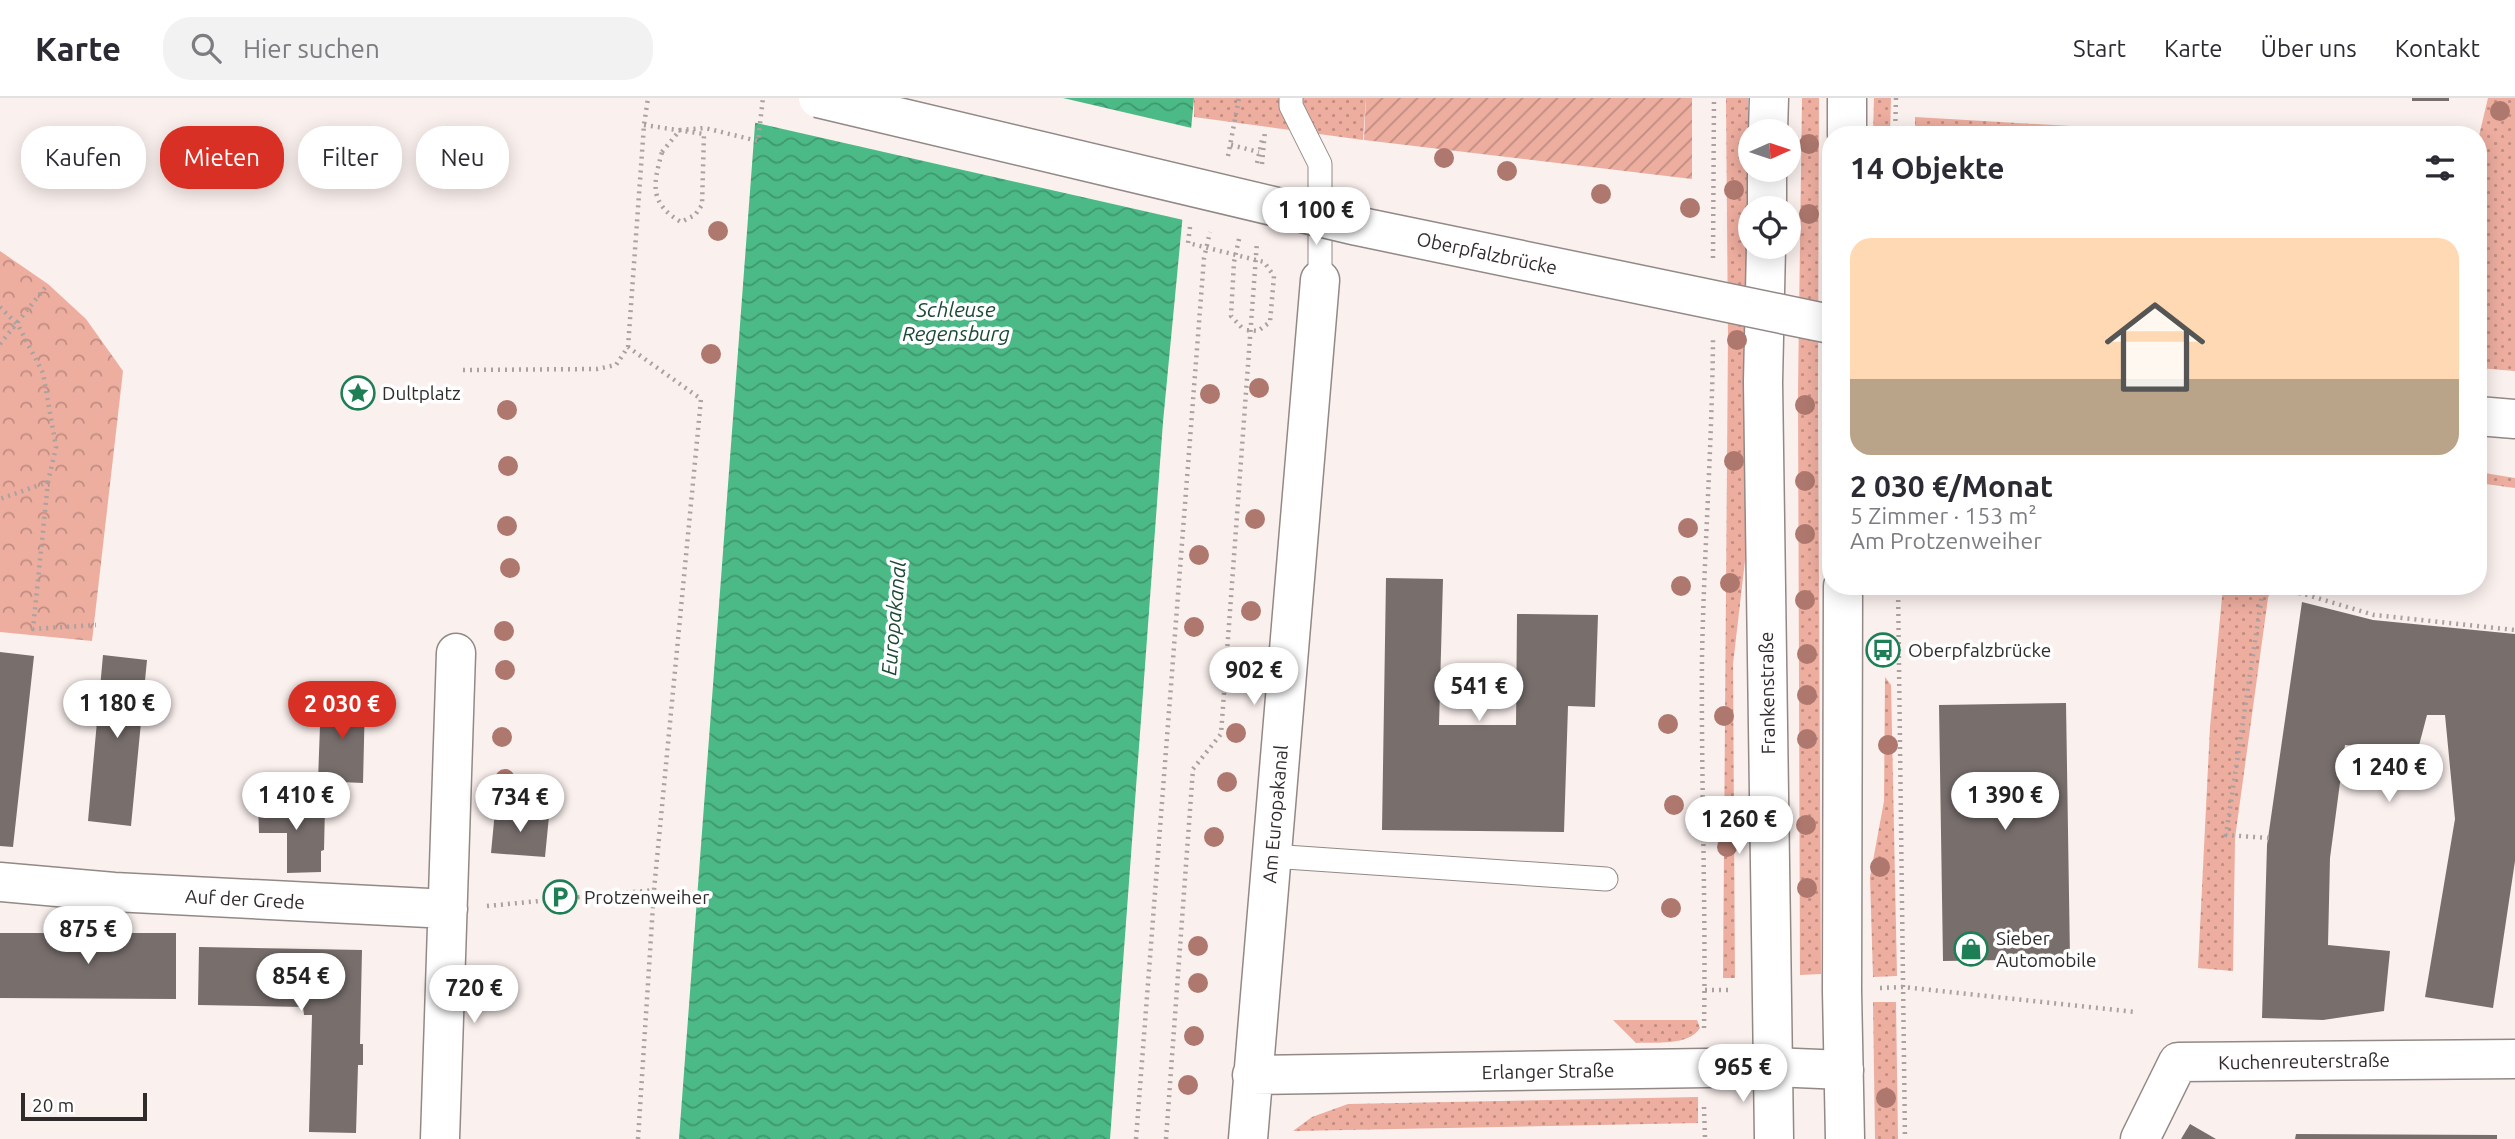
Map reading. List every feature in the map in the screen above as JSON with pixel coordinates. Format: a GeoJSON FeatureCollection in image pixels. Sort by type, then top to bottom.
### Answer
{"type":"FeatureCollection","features":[{"type":"Feature","properties":{"kind":"street","name":"Oberpfalzbrücke"},"geometry":{"type":"LineString","coordinates":[[818,98],[1205,204],[1357,226],[1822,322]]}},
{"type":"Feature","properties":{"kind":"street"},"geometry":{"type":"LineString","coordinates":[[1768,119],[1769,98]]}},
{"type":"Feature","properties":{"kind":"street"},"geometry":{"type":"LineString","coordinates":[[1847,98],[1847,126]]}},
{"type":"Feature","properties":{"kind":"street","name":"Frankenstraße"},"geometry":{"type":"LineString","coordinates":[[1766,259],[1763,382],[1774,1139]]}},
{"type":"Feature","properties":{"kind":"street","name":"Am Europakanal"},"geometry":{"type":"LineString","coordinates":[[1248,1139],[1320,280]]}},
{"type":"Feature","properties":{"kind":"street"},"geometry":{"type":"LineString","coordinates":[[2487,417],[2515,419]]}},
{"type":"Feature","properties":{"kind":"street"},"geometry":{"type":"LineString","coordinates":[[1843,595],[1842,991],[1845,1139]]}},
{"type":"Feature","properties":{"kind":"street"},"geometry":{"type":"LineString","coordinates":[[440,1139],[456,653]]}},
{"type":"Feature","properties":{"kind":"street","name":"Auf der Grede"},"geometry":{"type":"LineString","coordinates":[[0,882],[114,892],[448,909]]}},
{"type":"Feature","properties":{"kind":"street","name":"Kuchenreuterstraße"},"geometry":{"type":"LineString","coordinates":[[2140,1139],[2178,1062],[2515,1059]]}},
{"type":"Feature","properties":{"kind":"street","name":"Erlanger Straße"},"geometry":{"type":"LineString","coordinates":[[1252,1075],[1703,1068],[1844,1070]]}},
{"type":"Feature","properties":{"kind":"lane"},"geometry":{"type":"LineString","coordinates":[[1291,98],[1291,106],[1321,164],[1320,280]]}},
{"type":"Feature","properties":{"kind":"lane"},"geometry":{"type":"LineString","coordinates":[[1271,856],[1606,879]]}},
{"type":"Feature","properties":{"kind":"path"},"geometry":{"type":"LineString","coordinates":[[463,370],[597,369],[616,365],[628,347],[648,98]]}},
{"type":"Feature","properties":{"kind":"path"},"geometry":{"type":"LineString","coordinates":[[644,125],[680,130],[704,134],[702,205],[695,215],[681,222],[664,212],[656,194],[657,171],[662,152],[680,130],[705,128],[758,141],[763,98]]}},
{"type":"Feature","properties":{"kind":"path"},"geometry":{"type":"LineString","coordinates":[[1228,157],[1239,98]]}},
{"type":"Feature","properties":{"kind":"path"},"geometry":{"type":"LineString","coordinates":[[1713,98],[1713,259]]}},
{"type":"Feature","properties":{"kind":"path"},"geometry":{"type":"LineString","coordinates":[[1895,126],[1896,98]]}},
{"type":"Feature","properties":{"kind":"path"},"geometry":{"type":"LineString","coordinates":[[1262,168],[1265,126]]}},
{"type":"Feature","properties":{"kind":"path"},"geometry":{"type":"LineString","coordinates":[[1231,145],[1259,152]]}},
{"type":"Feature","properties":{"kind":"path"},"geometry":{"type":"LineString","coordinates":[[1205,204],[1188,243],[1264,262],[1274,276],[1270,322],[1258,331],[1244,330],[1231,316],[1234,262]]}},
{"type":"Feature","properties":{"kind":"path"},"geometry":{"type":"LineString","coordinates":[[1136,1139],[1204,258],[1205,204]]}},
{"type":"Feature","properties":{"kind":"path"},"geometry":{"type":"LineString","coordinates":[[1166,1139],[1193,769],[1221,734],[1257,237]]}},
{"type":"Feature","properties":{"kind":"path"},"geometry":{"type":"LineString","coordinates":[[0,344],[18,325],[48,284]]}},
{"type":"Feature","properties":{"kind":"path"},"geometry":{"type":"LineString","coordinates":[[0,307],[18,325],[43,373],[56,447],[48,482],[33,628],[96,625]]}},
{"type":"Feature","properties":{"kind":"path"},"geometry":{"type":"LineString","coordinates":[[1705,1139],[1702,660],[1713,327]]}},
{"type":"Feature","properties":{"kind":"path"},"geometry":{"type":"LineString","coordinates":[[628,347],[701,399],[654,890],[638,1139]]}},
{"type":"Feature","properties":{"kind":"path"},"geometry":{"type":"LineString","coordinates":[[0,499],[48,482]]}},
{"type":"Feature","properties":{"kind":"path"},"geometry":{"type":"LineString","coordinates":[[1898,595],[1905,1139]]}},
{"type":"Feature","properties":{"kind":"path"},"geometry":{"type":"LineString","coordinates":[[2262,595],[2226,835],[2269,838]]}},
{"type":"Feature","properties":{"kind":"path"},"geometry":{"type":"LineString","coordinates":[[2307,595],[2374,615],[2515,629]]}},
{"type":"Feature","properties":{"kind":"path"},"geometry":{"type":"LineString","coordinates":[[1891,650],[1898,650]]}},
{"type":"Feature","properties":{"kind":"path"},"geometry":{"type":"LineString","coordinates":[[448,909],[654,890]]}},
{"type":"Feature","properties":{"kind":"path"},"geometry":{"type":"LineString","coordinates":[[1903,987],[2136,1012]]}},
{"type":"Feature","properties":{"kind":"green space"},"geometry":{"type":"Polygon","coordinates":[[[1194,98],[1366,98],[1363,140],[1194,117],[1194,98]]]}},
{"type":"Feature","properties":{"kind":"green space"},"geometry":{"type":"Polygon","coordinates":[[[1366,98],[1692,98],[1692,179],[1364,140],[1366,98]]]}},
{"type":"Feature","properties":{"kind":"green space"},"geometry":{"type":"Polygon","coordinates":[[[1726,98],[1748,98],[1748,119],[1738,119],[1738,182],[1748,182],[1748,196],[1738,196],[1738,259],[1747,259],[1746,552],[1733,664],[1735,978],[1723,978],[1728,336],[1726,98]]]}},
{"type":"Feature","properties":{"kind":"green space"},"geometry":{"type":"Polygon","coordinates":[[[1802,98],[1819,98],[1821,974],[1800,975],[1798,391],[1802,98]]]}},
{"type":"Feature","properties":{"kind":"green space"},"geometry":{"type":"Polygon","coordinates":[[[1874,98],[1891,98],[1890,126],[1873,126],[1874,98]]]}},
{"type":"Feature","properties":{"kind":"green space"},"geometry":{"type":"Polygon","coordinates":[[[2488,98],[2515,98],[2515,371],[2487,369],[2487,126],[2481,126],[2488,98]]]}},
{"type":"Feature","properties":{"kind":"green space"},"geometry":{"type":"Polygon","coordinates":[[[1915,117],[2070,126],[1915,126],[1915,117]]]}},
{"type":"Feature","properties":{"kind":"green space"},"geometry":{"type":"Polygon","coordinates":[[[0,251],[48,284],[86,319],[123,371],[92,641],[0,632],[0,251]]]}},
{"type":"Feature","properties":{"kind":"green space"},"geometry":{"type":"Polygon","coordinates":[[[2487,473],[2515,478],[2515,488],[2487,484],[2487,473]]]}},
{"type":"Feature","properties":{"kind":"green space"},"geometry":{"type":"Polygon","coordinates":[[[2222,595],[2269,595],[2235,838],[2233,971],[2198,968],[2210,727],[2222,595]]]}},
{"type":"Feature","properties":{"kind":"green space"},"geometry":{"type":"Polygon","coordinates":[[[1885,677],[1891,685],[1897,976],[1873,977],[1870,877],[1884,801],[1885,677]]]}},
{"type":"Feature","properties":{"kind":"green space"},"geometry":{"type":"Polygon","coordinates":[[[1873,1002],[1896,1002],[1898,1139],[1875,1139],[1873,1002]]]}},
{"type":"Feature","properties":{"kind":"green space"},"geometry":{"type":"Polygon","coordinates":[[[1613,1020],[1697,1020],[1700,1028],[1695,1034],[1680,1040],[1636,1043],[1613,1020]]]}},
{"type":"Feature","properties":{"kind":"green space"},"geometry":{"type":"Polygon","coordinates":[[[1698,1097],[1698,1123],[1293,1131],[1312,1117],[1348,1104],[1698,1097]]]}},
{"type":"Feature","properties":{"kind":"water","name":"Schleuse Regensburg"},"geometry":{"type":"Polygon","coordinates":[[[757,98],[1194,98],[1163,422],[1110,1139],[679,1139],[757,98]]]}},
{"type":"Feature","properties":{"kind":"pier"},"geometry":{"type":"Polygon","coordinates":[[[753,98],[1063,98],[1196,129],[1188,221],[752,122],[753,98]]]}},
{"type":"Feature","properties":{"kind":"building"},"geometry":{"type":"Polygon","coordinates":[[[2412,98],[2449,98],[2449,101],[2412,101],[2412,98]]]}},
{"type":"Feature","properties":{"kind":"building"},"geometry":{"type":"Polygon","coordinates":[[[1386,578],[1443,579],[1439,725],[1516,725],[1517,614],[1598,615],[1595,707],[1568,706],[1564,832],[1382,830],[1386,578]]]}},
{"type":"Feature","properties":{"kind":"building"},"geometry":{"type":"Polygon","coordinates":[[[2302,602],[2373,620],[2515,634],[2515,861],[2493,1008],[2425,997],[2455,819],[2445,715],[2427,715],[2417,753],[2345,745],[2330,858],[2328,945],[2390,951],[2384,1011],[2323,1020],[2262,1018],[2267,845],[2302,602]]]}},
{"type":"Feature","properties":{"kind":"building"},"geometry":{"type":"Polygon","coordinates":[[[0,652],[34,656],[13,847],[0,846],[0,652]]]}},
{"type":"Feature","properties":{"kind":"building"},"geometry":{"type":"Polygon","coordinates":[[[103,655],[147,660],[131,826],[88,821],[103,655]]]}},
{"type":"Feature","properties":{"kind":"building"},"geometry":{"type":"Polygon","coordinates":[[[321,698],[365,700],[363,783],[318,781],[321,698]]]}},
{"type":"Feature","properties":{"kind":"building"},"geometry":{"type":"Polygon","coordinates":[[[2066,703],[2070,959],[1943,961],[1939,705],[2066,703]]]}},
{"type":"Feature","properties":{"kind":"building"},"geometry":{"type":"Polygon","coordinates":[[[258,801],[296,801],[296,806],[325,806],[321,872],[287,873],[287,833],[259,833],[258,801]]]}},
{"type":"Feature","properties":{"kind":"building"},"geometry":{"type":"Polygon","coordinates":[[[495,811],[549,816],[545,857],[491,853],[495,811]]]}},
{"type":"Feature","properties":{"kind":"building"},"geometry":{"type":"Polygon","coordinates":[[[0,933],[176,933],[176,999],[0,998],[0,933]]]}},
{"type":"Feature","properties":{"kind":"building"},"geometry":{"type":"Polygon","coordinates":[[[199,947],[362,950],[360,1044],[363,1044],[363,1065],[358,1065],[356,1133],[309,1132],[312,1015],[304,1015],[303,1007],[198,1005],[199,947]]]}},
{"type":"Feature","properties":{"kind":"building"},"geometry":{"type":"Polygon","coordinates":[[[2190,1124],[2216,1139],[2181,1139],[2190,1124]]]}},
{"type":"Feature","properties":{"kind":"building"},"geometry":{"type":"Polygon","coordinates":[[[2296,1134],[2497,1135],[2497,1139],[2295,1139],[2296,1134]]]}},
{"type":"Feature","properties":{"kind":"place","name":"Dultplatz"},"geometry":{"type":"Point","coordinates":[358,393]}},
{"type":"Feature","properties":{"kind":"place","name":"Oberpfalzbrücke"},"geometry":{"type":"Point","coordinates":[1883,650]}},
{"type":"Feature","properties":{"kind":"place","name":"Protzenweiher"},"geometry":{"type":"Point","coordinates":[560,897]}},
{"type":"Feature","properties":{"kind":"place","name":"Sieber Automobile"},"geometry":{"type":"Point","coordinates":[1971,949]}},
{"type":"Feature","properties":{"kind":"water label","name":"Europakanal"},"geometry":{"type":"Point","coordinates":[893,618]}}]}
